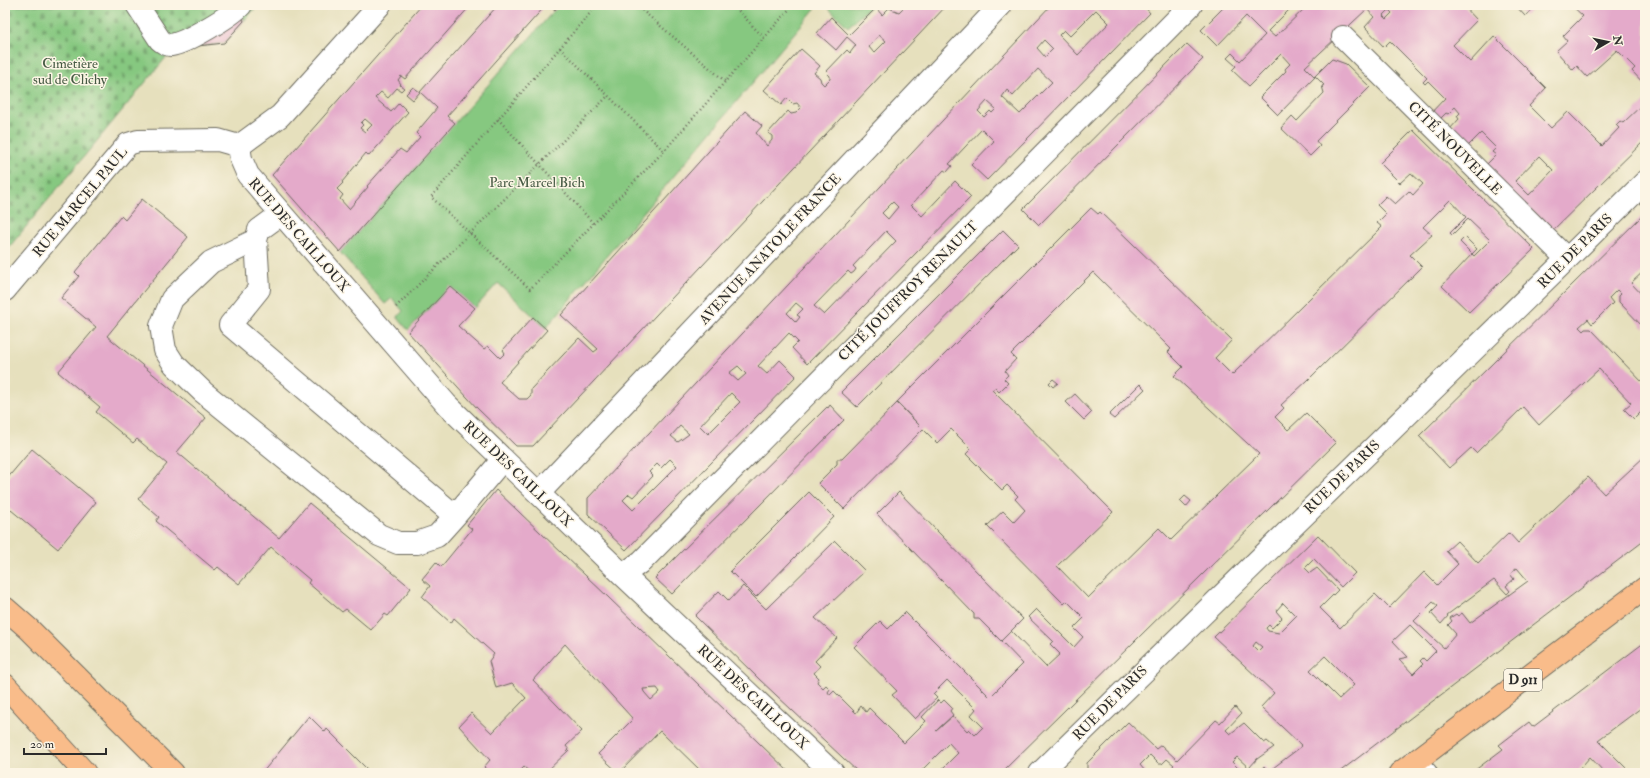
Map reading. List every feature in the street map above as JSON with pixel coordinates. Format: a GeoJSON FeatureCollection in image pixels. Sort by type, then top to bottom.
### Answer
{"type":"FeatureCollection","features":[{"type":"Feature","properties":{"kind":"main road","name":"D 911"},"geometry":{"type":"LineString","coordinates":[[1414,769],[1645,588]]}},
{"type":"Feature","properties":{"kind":"main road"},"geometry":{"type":"LineString","coordinates":[[5,608],[29,629],[173,773]]}},
{"type":"Feature","properties":{"kind":"main road"},"geometry":{"type":"LineString","coordinates":[[5,685],[85,773]]}},
{"type":"Feature","properties":{"kind":"street"},"geometry":{"type":"LineString","coordinates":[[137,5],[160,40],[165,44],[170,45],[178,43],[212,26],[242,5]]}},
{"type":"Feature","properties":{"kind":"street"},"geometry":{"type":"LineString","coordinates":[[239,146],[280,116],[380,5]]}},
{"type":"Feature","properties":{"kind":"street","name":"AVENUE ANATOLE FRANCE"},"geometry":{"type":"LineString","coordinates":[[539,493],[1001,5]]}},
{"type":"Feature","properties":{"kind":"street","name":"CITÉ JOUFFROY RENAULT"},"geometry":{"type":"LineString","coordinates":[[623,575],[647,555],[1191,5]]}},
{"type":"Feature","properties":{"kind":"street","name":"CITÉ NOUVELLE"},"geometry":{"type":"LineString","coordinates":[[1343,37],[1567,259]]}},
{"type":"Feature","properties":{"kind":"street","name":"RUE MARCEL PAUL"},"geometry":{"type":"LineString","coordinates":[[5,290],[128,144],[138,142],[218,140],[239,146]]}},
{"type":"Feature","properties":{"kind":"street","name":"RUE DES CAILLOUX"},"geometry":{"type":"LineString","coordinates":[[239,146],[241,160],[248,175],[447,405],[623,575],[832,773]]}},
{"type":"Feature","properties":{"kind":"street","name":"RUE DE PARIS"},"geometry":{"type":"LineString","coordinates":[[1051,769],[1645,182]]}},
{"type":"Feature","properties":{"kind":"street"},"geometry":{"type":"LineString","coordinates":[[281,214],[259,230],[256,240],[259,289],[230,325],[455,516]]}},
{"type":"Feature","properties":{"kind":"street"},"geometry":{"type":"LineString","coordinates":[[256,240],[211,262],[172,299],[161,326],[165,350],[174,364],[203,392],[379,535],[398,543],[417,543],[437,536],[503,459]]}},
{"type":"Feature","properties":{"kind":"path"},"geometry":{"type":"LineString","coordinates":[[597,5],[431,197],[469,234],[530,289],[664,152],[793,5]]}},
{"type":"Feature","properties":{"kind":"path"},"geometry":{"type":"LineString","coordinates":[[636,5],[726,82]]}},
{"type":"Feature","properties":{"kind":"path"},"geometry":{"type":"LineString","coordinates":[[733,5],[764,38]]}},
{"type":"Feature","properties":{"kind":"path"},"geometry":{"type":"LineString","coordinates":[[560,48],[664,152]]}},
{"type":"Feature","properties":{"kind":"path"},"geometry":{"type":"LineString","coordinates":[[377,324],[398,305],[608,96]]}},
{"type":"Feature","properties":{"kind":"path"},"geometry":{"type":"LineString","coordinates":[[498,119],[594,224]]}},
{"type":"Feature","properties":{"kind":"green space","name":"Cimetière sud de Clichy"},"geometry":{"type":"Polygon","coordinates":[[[5,5],[258,5],[224,43],[189,47],[168,55],[5,252],[5,5]]]}},
{"type":"Feature","properties":{"kind":"green space","name":"Parc Marcel Bich"},"geometry":{"type":"Polygon","coordinates":[[[559,5],[818,5],[546,328],[498,283],[475,308],[450,287],[408,330],[397,317],[403,311],[392,298],[385,304],[340,252],[559,5]]]}},
{"type":"Feature","properties":{"kind":"green space"},"geometry":{"type":"Polygon","coordinates":[[[825,5],[872,5],[848,27],[825,5]]]}},
{"type":"Feature","properties":{"kind":"building"},"geometry":{"type":"Polygon","coordinates":[[[422,5],[471,5],[405,79],[401,76],[398,80],[401,84],[400,85],[404,88],[401,91],[397,88],[388,98],[381,92],[375,98],[391,112],[399,103],[408,112],[369,156],[366,153],[337,189],[343,195],[340,199],[349,209],[400,149],[406,153],[420,137],[416,133],[437,108],[420,92],[498,5],[546,5],[447,116],[455,123],[340,252],[272,175],[422,5]],[[365,119],[361,123],[363,125],[360,128],[365,132],[372,125],[365,119]]]}},
{"type":"Feature","properties":{"kind":"building"},"geometry":{"type":"Polygon","coordinates":[[[549,5],[559,5],[555,10],[549,5]]]}},
{"type":"Feature","properties":{"kind":"building"},"geometry":{"type":"Polygon","coordinates":[[[906,5],[947,5],[533,446],[516,446],[477,408],[408,332],[450,286],[475,308],[458,326],[484,349],[488,346],[500,358],[505,353],[503,350],[533,317],[547,330],[500,382],[519,399],[527,399],[531,395],[531,389],[579,338],[594,352],[598,349],[561,315],[745,111],[762,126],[756,133],[767,146],[772,140],[772,136],[768,133],[788,111],[791,114],[796,113],[801,108],[797,103],[793,104],[787,98],[781,105],[764,90],[801,49],[820,66],[814,73],[820,78],[821,82],[824,85],[830,79],[830,76],[826,72],[847,50],[850,53],[856,45],[847,37],[836,50],[817,33],[831,17],[849,35],[876,8],[882,15],[889,8],[899,12],[906,5]],[[879,35],[869,47],[874,53],[886,41],[879,35]]]}},
{"type":"Feature","properties":{"kind":"building"},"geometry":{"type":"Polygon","coordinates":[[[1051,5],[1143,5],[1150,13],[987,180],[971,165],[994,141],[982,129],[949,164],[952,166],[947,172],[944,170],[911,205],[922,216],[955,181],[971,197],[807,364],[792,348],[798,342],[789,333],[758,366],[767,374],[780,360],[796,376],[626,550],[588,514],[588,498],[1051,5]],[[1096,10],[1070,36],[1064,30],[1059,35],[1078,55],[1109,23],[1096,10]],[[1044,40],[1037,48],[1045,57],[1053,49],[1044,40]],[[1038,69],[1013,96],[1007,90],[1002,97],[1020,114],[1052,82],[1038,69]],[[987,101],[978,111],[984,117],[990,111],[992,113],[996,109],[987,101]],[[893,202],[882,213],[888,219],[898,207],[893,202]],[[886,231],[853,266],[856,269],[851,274],[848,271],[814,306],[824,315],[896,241],[886,231]],[[796,303],[787,313],[796,322],[800,317],[797,315],[803,309],[796,303]],[[738,366],[729,373],[738,381],[746,374],[738,366]],[[731,393],[700,426],[708,434],[740,402],[731,393]],[[680,426],[671,436],[678,442],[689,434],[680,426]],[[670,459],[661,468],[657,464],[649,472],[653,476],[633,497],[629,494],[623,500],[633,510],[677,466],[670,459]]]}},
{"type":"Feature","properties":{"kind":"building"},"geometry":{"type":"Polygon","coordinates":[[[1226,5],[1294,5],[1268,31],[1275,37],[1308,5],[1463,5],[1477,20],[1453,45],[1470,62],[1494,36],[1546,88],[1529,106],[1551,128],[1568,112],[1602,146],[1619,128],[1616,125],[1620,121],[1623,123],[1645,102],[1645,140],[1549,234],[1482,169],[1496,155],[1492,152],[1496,148],[1481,133],[1467,147],[1449,130],[1459,119],[1457,116],[1460,113],[1455,107],[1448,114],[1446,113],[1435,124],[1428,116],[1445,98],[1428,81],[1425,84],[1423,82],[1427,78],[1390,41],[1384,47],[1365,27],[1374,17],[1367,9],[1305,67],[1315,77],[1278,115],[1260,97],[1286,71],[1285,69],[1290,64],[1281,54],[1249,86],[1232,70],[1236,66],[1227,58],[1232,53],[1240,61],[1265,35],[1246,16],[1217,46],[1201,30],[1226,5]],[[1389,10],[1383,16],[1386,19],[1392,13],[1389,10]],[[1539,156],[1515,181],[1529,195],[1553,170],[1539,156]]]}},
{"type":"Feature","properties":{"kind":"building"},"geometry":{"type":"Polygon","coordinates":[[[1515,5],[1537,5],[1525,16],[1515,5]]]}},
{"type":"Feature","properties":{"kind":"building"},"geometry":{"type":"Polygon","coordinates":[[[1571,5],[1645,5],[1645,85],[1632,71],[1635,68],[1617,50],[1587,77],[1577,66],[1573,70],[1556,51],[1567,41],[1563,36],[1583,16],[1571,5]]]}},
{"type":"Feature","properties":{"kind":"building"},"geometry":{"type":"Polygon","coordinates":[[[241,15],[244,21],[224,43],[189,47],[241,15]]]}},
{"type":"Feature","properties":{"kind":"building"},"geometry":{"type":"Polygon","coordinates":[[[1187,44],[1203,59],[1039,225],[1023,209],[1187,44]]]}},
{"type":"Feature","properties":{"kind":"building"},"geometry":{"type":"Polygon","coordinates":[[[1332,59],[1346,64],[1370,87],[1316,141],[1320,146],[1310,156],[1281,128],[1292,116],[1297,121],[1324,93],[1322,86],[1324,85],[1315,76],[1332,59]]]}},
{"type":"Feature","properties":{"kind":"building"},"geometry":{"type":"Polygon","coordinates":[[[413,87],[420,92],[413,100],[406,94],[413,87]]]}},
{"type":"Feature","properties":{"kind":"building"},"geometry":{"type":"Polygon","coordinates":[[[1413,130],[1534,249],[1469,312],[1442,286],[1472,254],[1474,256],[1490,240],[1468,219],[1452,235],[1450,233],[1466,217],[1450,200],[1423,227],[1432,235],[1410,255],[1422,267],[1281,405],[1284,408],[1275,417],[1288,430],[1306,413],[1336,443],[1001,773],[943,773],[941,770],[958,753],[949,743],[919,773],[859,773],[759,679],[695,616],[719,591],[729,601],[743,586],[766,609],[835,541],[865,571],[815,618],[837,638],[815,661],[820,666],[814,673],[819,678],[817,682],[823,688],[826,685],[830,689],[828,692],[830,695],[834,691],[856,713],[861,706],[866,712],[869,708],[904,743],[926,721],[922,717],[938,700],[941,703],[944,700],[952,708],[950,711],[953,715],[936,731],[953,716],[967,731],[969,729],[975,735],[983,727],[971,715],[976,709],[947,680],[933,694],[937,698],[915,719],[892,695],[897,691],[854,647],[880,621],[888,629],[905,612],[990,697],[1023,664],[1001,641],[1011,631],[1046,667],[1060,654],[1050,644],[1053,641],[1028,617],[1036,609],[1074,647],[1083,637],[1074,628],[1084,618],[1067,601],[1064,604],[987,526],[1003,511],[1014,522],[1025,510],[1015,499],[1018,496],[1007,485],[1002,490],[966,454],[971,449],[951,429],[937,443],[923,429],[844,509],[818,483],[837,464],[837,459],[842,459],[897,403],[920,426],[897,402],[1091,208],[1098,214],[1100,212],[1232,340],[1215,358],[1232,375],[1382,227],[1377,223],[1386,214],[1377,205],[1386,196],[1395,204],[1409,191],[1413,195],[1423,184],[1411,173],[1400,183],[1380,163],[1413,130]],[[1093,272],[1011,354],[1016,359],[1005,371],[1008,375],[1004,379],[1008,383],[999,392],[995,388],[992,390],[1113,512],[1057,566],[1088,598],[1159,528],[1171,540],[1259,454],[1174,376],[1183,367],[1168,352],[1171,349],[1093,272]]]}},
{"type":"Feature","properties":{"kind":"building"},"geometry":{"type":"Polygon","coordinates":[[[142,199],[188,237],[107,336],[206,418],[177,452],[279,538],[309,503],[411,588],[388,616],[385,614],[371,630],[346,609],[342,612],[308,583],[310,580],[271,547],[239,584],[218,567],[215,570],[156,521],[159,517],[138,499],[167,464],[137,439],[133,443],[96,412],[100,407],[58,372],[96,327],[61,298],[79,276],[75,272],[121,216],[125,220],[142,199]]]}},
{"type":"Feature","properties":{"kind":"building"},"geometry":{"type":"Polygon","coordinates":[[[1645,213],[1645,270],[1631,283],[1645,298],[1645,329],[1619,302],[1619,296],[1621,294],[1617,290],[1609,298],[1613,303],[1592,324],[1588,319],[1579,327],[1583,331],[1585,329],[1591,329],[1645,385],[1645,417],[1641,412],[1634,419],[1624,409],[1631,403],[1599,369],[1539,425],[1523,407],[1476,453],[1471,448],[1449,468],[1419,436],[1645,213]]]}},
{"type":"Feature","properties":{"kind":"building"},"geometry":{"type":"Polygon","coordinates":[[[1003,230],[1018,245],[857,407],[841,392],[1003,230]]]}},
{"type":"Feature","properties":{"kind":"building"},"geometry":{"type":"Polygon","coordinates":[[[1465,237],[1477,249],[1472,254],[1460,242],[1465,237]]]}},
{"type":"Feature","properties":{"kind":"building"},"geometry":{"type":"Polygon","coordinates":[[[1053,379],[1058,383],[1053,387],[1049,383],[1053,379]]]}},
{"type":"Feature","properties":{"kind":"building"},"geometry":{"type":"Polygon","coordinates":[[[1140,384],[1145,389],[1114,419],[1109,415],[1140,384]]]}},
{"type":"Feature","properties":{"kind":"building"},"geometry":{"type":"Polygon","coordinates":[[[1075,394],[1092,412],[1084,420],[1066,402],[1075,394]]]}},
{"type":"Feature","properties":{"kind":"building"},"geometry":{"type":"Polygon","coordinates":[[[830,405],[844,420],[672,594],[655,578],[830,405]]]}},
{"type":"Feature","properties":{"kind":"building"},"geometry":{"type":"Polygon","coordinates":[[[32,449],[96,502],[58,549],[5,505],[5,481],[32,449]]]}},
{"type":"Feature","properties":{"kind":"building"},"geometry":{"type":"Polygon","coordinates":[[[1645,456],[1645,540],[1338,773],[1258,773],[1264,766],[1269,771],[1302,746],[1261,707],[1274,693],[1214,637],[1318,535],[1355,573],[1341,587],[1314,559],[1305,568],[1310,573],[1317,568],[1338,590],[1320,608],[1340,628],[1375,594],[1389,608],[1424,572],[1437,585],[1458,564],[1446,551],[1457,541],[1478,563],[1509,533],[1518,543],[1588,477],[1604,494],[1645,456]],[[1517,568],[1510,574],[1514,579],[1506,586],[1510,591],[1507,594],[1494,580],[1447,615],[1448,616],[1441,624],[1431,613],[1438,606],[1433,602],[1414,621],[1444,648],[1456,634],[1448,625],[1452,621],[1450,618],[1456,614],[1458,616],[1462,613],[1470,623],[1528,581],[1517,568]],[[1283,603],[1276,611],[1282,618],[1272,628],[1269,625],[1266,628],[1268,631],[1279,633],[1296,616],[1283,603]],[[1410,625],[1393,641],[1408,657],[1399,659],[1413,674],[1423,664],[1420,661],[1423,658],[1426,661],[1436,651],[1410,625]],[[1256,642],[1253,646],[1258,651],[1262,647],[1256,642]],[[1325,656],[1310,670],[1339,699],[1354,685],[1325,656]]]}},
{"type":"Feature","properties":{"kind":"building"},"geometry":{"type":"Polygon","coordinates":[[[496,490],[790,773],[714,773],[709,769],[703,773],[660,731],[619,773],[598,754],[632,720],[632,718],[565,644],[533,680],[582,731],[566,746],[569,750],[545,773],[531,773],[524,767],[518,773],[490,773],[484,767],[490,760],[459,726],[471,713],[492,733],[526,698],[512,683],[496,688],[489,661],[494,654],[454,618],[451,623],[422,597],[430,586],[422,579],[436,562],[441,567],[472,529],[467,525],[496,490]],[[657,688],[643,689],[651,700],[660,692],[657,688]]]}},
{"type":"Feature","properties":{"kind":"building"},"geometry":{"type":"Polygon","coordinates":[[[809,492],[834,517],[756,597],[730,571],[809,492]]]}},
{"type":"Feature","properties":{"kind":"building"},"geometry":{"type":"Polygon","coordinates":[[[899,492],[1023,619],[1001,641],[979,619],[974,619],[974,614],[877,514],[899,492]]]}},
{"type":"Feature","properties":{"kind":"building"},"geometry":{"type":"Polygon","coordinates":[[[1185,496],[1191,501],[1186,507],[1180,501],[1185,496]]]}},
{"type":"Feature","properties":{"kind":"building"},"geometry":{"type":"Polygon","coordinates":[[[1645,642],[1645,705],[1598,740],[1631,773],[1605,773],[1590,757],[1576,773],[1474,773],[1474,771],[1503,749],[1499,745],[1529,722],[1533,727],[1645,642]]]}},
{"type":"Feature","properties":{"kind":"building"},"geometry":{"type":"Polygon","coordinates":[[[1235,707],[1241,714],[1226,730],[1230,734],[1244,723],[1264,743],[1267,741],[1274,747],[1257,759],[1249,768],[1237,757],[1232,762],[1243,773],[1170,773],[1170,769],[1174,765],[1167,759],[1162,764],[1159,764],[1150,755],[1140,765],[1145,771],[1144,773],[1087,773],[1087,763],[1128,722],[1156,749],[1161,745],[1177,760],[1216,720],[1220,723],[1235,707]]]}},
{"type":"Feature","properties":{"kind":"building"},"geometry":{"type":"Polygon","coordinates":[[[309,716],[325,732],[327,729],[371,773],[262,773],[309,716]]]}}]}
